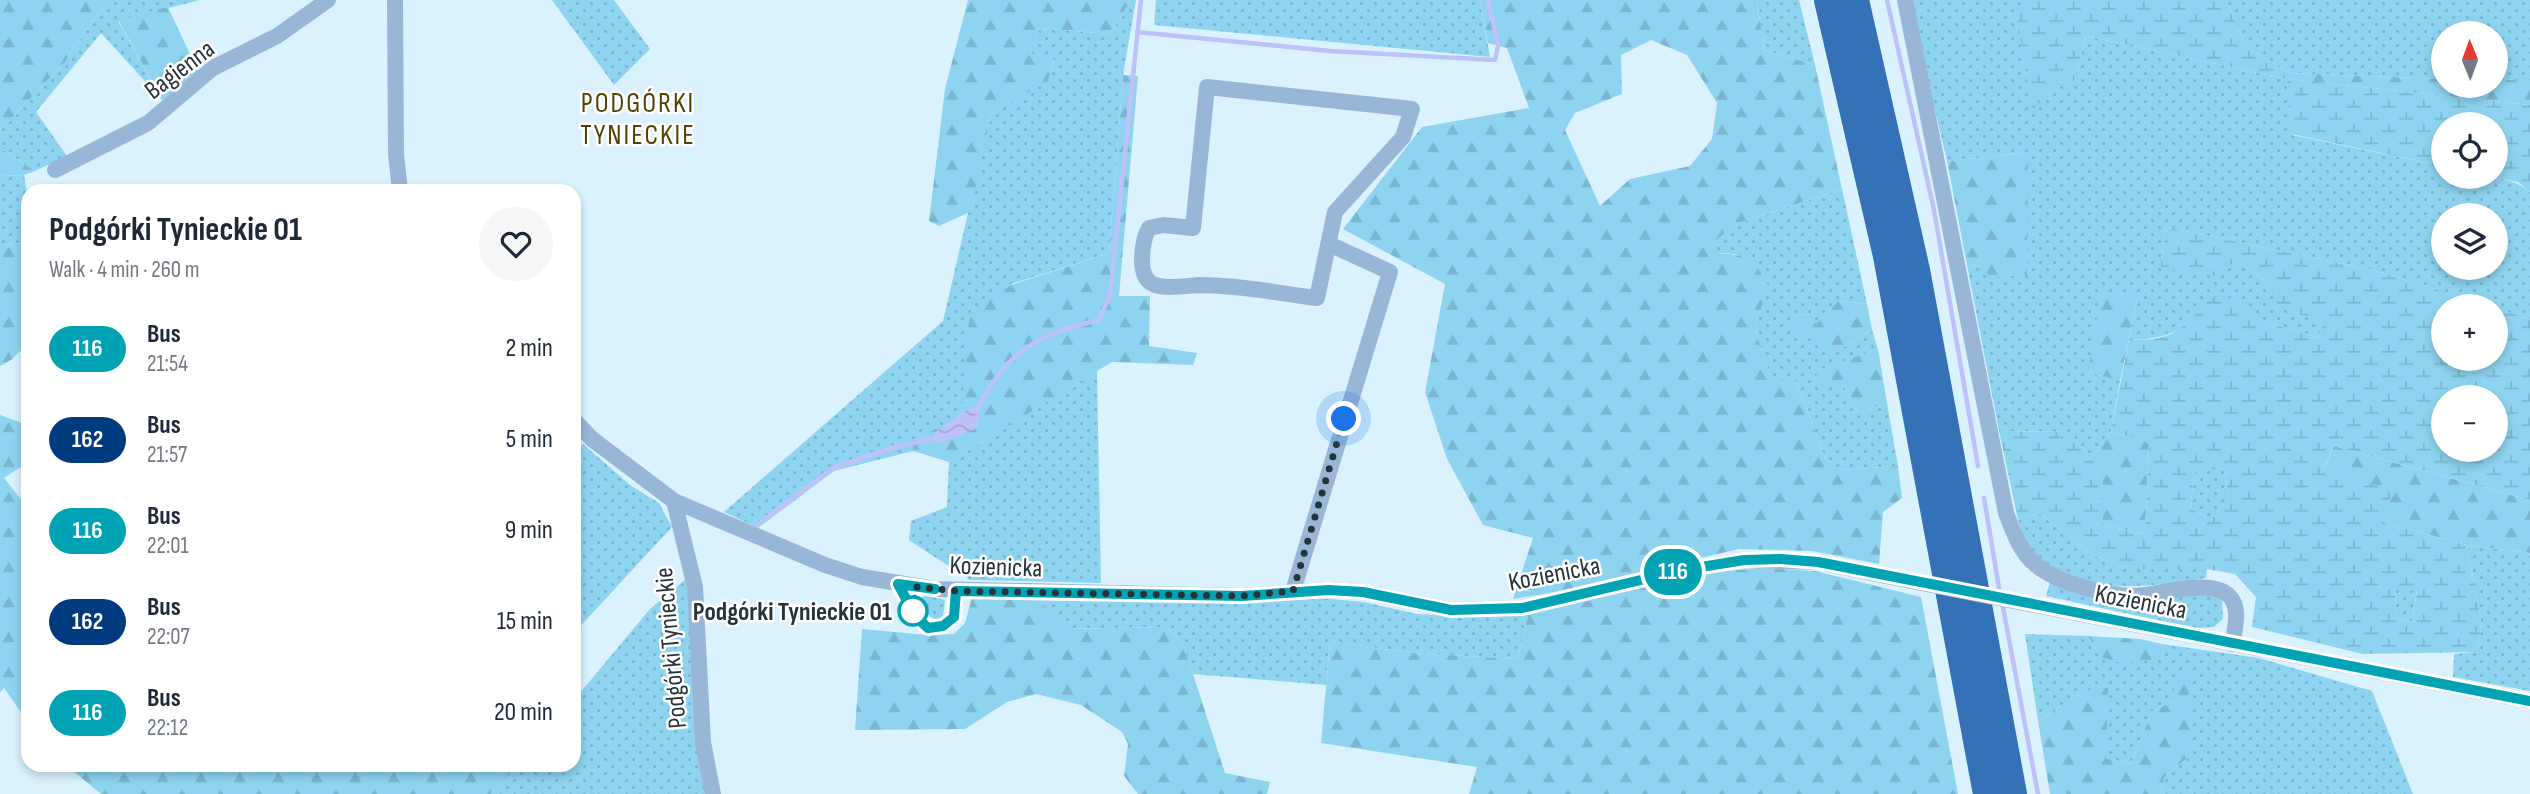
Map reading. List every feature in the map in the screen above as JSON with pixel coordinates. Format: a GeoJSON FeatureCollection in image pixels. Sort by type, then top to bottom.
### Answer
{"type":"FeatureCollection","features":[{"type":"Feature","properties":{"kind":"highway"},"geometry":{"type":"LineString","coordinates":[[1828,0],[1887,256],[1987,794]]}},
{"type":"Feature","properties":{"kind":"highway"},"geometry":{"type":"LineString","coordinates":[[1855,0],[1916,271],[2013,794]]}},
{"type":"Feature","properties":{"kind":"street","name":"Bagienna"},"geometry":{"type":"LineString","coordinates":[[55,170],[148,123],[213,68],[277,36],[328,0]]}},
{"type":"Feature","properties":{"kind":"street"},"geometry":{"type":"LineString","coordinates":[[395,0],[396,154],[399,184]]}},
{"type":"Feature","properties":{"kind":"street"},"geometry":{"type":"LineString","coordinates":[[1905,0],[2006,513],[2019,543],[2035,565],[2045,572],[2099,592],[2136,596],[2207,587],[2224,592],[2231,598],[2236,613],[2233,644]]}},
{"type":"Feature","properties":{"kind":"street"},"geometry":{"type":"LineString","coordinates":[[1207,88],[1412,109],[1403,137],[1335,212],[1329,244],[1317,298],[1218,286],[1156,286],[1146,279],[1142,268],[1145,236],[1149,228],[1163,225],[1193,228],[1207,88]]}},
{"type":"Feature","properties":{"kind":"street"},"geometry":{"type":"LineString","coordinates":[[1293,591],[1390,272],[1329,244]]}},
{"type":"Feature","properties":{"kind":"street"},"geometry":{"type":"LineString","coordinates":[[581,427],[592,439],[674,501]]}},
{"type":"Feature","properties":{"kind":"street","name":"Kozienicka"},"geometry":{"type":"LineString","coordinates":[[674,501],[825,565],[898,584],[956,591],[1242,596],[1293,591],[1363,592],[1451,610],[1510,608],[1683,570],[1744,560],[1818,562],[2530,701]]}},
{"type":"Feature","properties":{"kind":"street","name":"Podgórki Tynieckie"},"geometry":{"type":"LineString","coordinates":[[674,501],[695,587],[703,742],[713,794]]}},
{"type":"Feature","properties":{"kind":"green space"},"geometry":{"type":"Polygon","coordinates":[[[0,0],[107,0],[65,62],[0,130],[0,0]]]}},
{"type":"Feature","properties":{"kind":"green space"},"geometry":{"type":"Polygon","coordinates":[[[107,0],[200,0],[118,21],[162,100],[101,33],[36,112],[67,156],[35,171],[0,148],[0,130],[65,62],[107,0]]]}},
{"type":"Feature","properties":{"kind":"green space"},"geometry":{"type":"Polygon","coordinates":[[[552,0],[614,0],[650,49],[614,85],[552,0]]]}},
{"type":"Feature","properties":{"kind":"green space"},"geometry":{"type":"Polygon","coordinates":[[[968,0],[1131,0],[1110,34],[1040,28],[1032,54],[1054,59],[1048,81],[991,114],[970,212],[939,226],[929,221],[945,89],[968,0]]]}},
{"type":"Feature","properties":{"kind":"green space"},"geometry":{"type":"Polygon","coordinates":[[[1131,0],[1136,0],[1123,75],[1109,253],[1011,284],[966,374],[961,417],[914,440],[913,451],[834,471],[758,528],[724,512],[943,321],[991,114],[1048,80],[1054,60],[1031,55],[1040,28],[1110,34],[1131,0]]]}},
{"type":"Feature","properties":{"kind":"green space"},"geometry":{"type":"Polygon","coordinates":[[[1156,0],[1480,0],[1490,57],[1154,25],[1156,0]]]}},
{"type":"Feature","properties":{"kind":"green space"},"geometry":{"type":"Polygon","coordinates":[[[1480,0],[1757,0],[1764,50],[1815,65],[1842,189],[1739,223],[1717,239],[1716,253],[1748,259],[1758,268],[1768,285],[1755,329],[1772,381],[1796,381],[1825,458],[1841,470],[1898,466],[1902,498],[1883,512],[1879,564],[1812,551],[1739,549],[1556,592],[1513,599],[1533,538],[1483,525],[1447,459],[1425,392],[1445,284],[1343,229],[1422,127],[1529,108],[1507,48],[1488,43],[1480,0]],[[1651,40],[1621,55],[1622,94],[1575,113],[1565,130],[1600,206],[1630,179],[1690,166],[1712,139],[1717,103],[1687,55],[1651,40]]]}},
{"type":"Feature","properties":{"kind":"green space"},"geometry":{"type":"Polygon","coordinates":[[[1757,0],[1799,0],[1815,65],[1764,50],[1757,0]]]}},
{"type":"Feature","properties":{"kind":"green space"},"geometry":{"type":"Polygon","coordinates":[[[1909,0],[2020,0],[2057,83],[2074,81],[2086,36],[2287,79],[2292,135],[2431,164],[2431,189],[2508,189],[2508,180],[2521,186],[2530,192],[2530,319],[2508,312],[2508,294],[2449,294],[2372,270],[2166,227],[2160,268],[2240,263],[2277,289],[2274,306],[2323,322],[2319,338],[2262,321],[2237,298],[2172,333],[2129,339],[2138,296],[2088,372],[2120,381],[2111,431],[2090,459],[2070,432],[1999,431],[1967,265],[1983,266],[2027,153],[1947,161],[1909,0]]]}},
{"type":"Feature","properties":{"kind":"green space"},"geometry":{"type":"Polygon","coordinates":[[[2020,0],[2226,0],[2247,48],[2290,73],[2288,79],[2431,94],[2431,98],[2465,98],[2530,105],[2530,192],[2518,182],[2508,180],[2508,112],[2431,112],[2431,163],[2291,134],[2287,79],[2086,36],[2074,81],[2057,83],[2032,111],[2016,10],[2021,6],[2020,0]]]}},
{"type":"Feature","properties":{"kind":"green space"},"geometry":{"type":"Polygon","coordinates":[[[2226,0],[2530,0],[2530,80],[2508,80],[2508,21],[2431,21],[2431,79],[2290,73],[2247,48],[2226,0]]]}},
{"type":"Feature","properties":{"kind":"green space"},"geometry":{"type":"Polygon","coordinates":[[[168,7],[199,74],[162,100],[118,20],[168,7]]]}},
{"type":"Feature","properties":{"kind":"green space"},"geometry":{"type":"Polygon","coordinates":[[[2290,73],[2431,79],[2431,94],[2287,79],[2290,73]]]}},
{"type":"Feature","properties":{"kind":"green space"},"geometry":{"type":"Polygon","coordinates":[[[1123,75],[1138,76],[1119,296],[1150,296],[1149,346],[1197,353],[1193,365],[1112,362],[949,462],[913,451],[913,440],[961,417],[970,313],[1011,285],[1109,253],[1123,75]]]}},
{"type":"Feature","properties":{"kind":"green space"},"geometry":{"type":"Polygon","coordinates":[[[2508,80],[2530,80],[2530,105],[2465,98],[2508,98],[2508,80]]]}},
{"type":"Feature","properties":{"kind":"green space"},"geometry":{"type":"Polygon","coordinates":[[[0,148],[35,171],[24,175],[0,176],[0,148]]]}},
{"type":"Feature","properties":{"kind":"green space"},"geometry":{"type":"Polygon","coordinates":[[[2028,153],[2027,275],[1989,278],[1983,266],[1967,265],[1947,161],[2028,153]]]}},
{"type":"Feature","properties":{"kind":"green space"},"geometry":{"type":"Polygon","coordinates":[[[24,175],[26,184],[21,184],[21,244],[0,245],[0,176],[24,175]]]}},
{"type":"Feature","properties":{"kind":"green space"},"geometry":{"type":"Polygon","coordinates":[[[1842,189],[1867,304],[1838,301],[1817,323],[1836,352],[1872,330],[1878,349],[1817,371],[1843,385],[1858,413],[1887,403],[1898,466],[1841,470],[1825,458],[1796,381],[1772,382],[1755,329],[1767,285],[1758,269],[1748,259],[1735,254],[1716,253],[1716,239],[1739,223],[1842,189]]]}},
{"type":"Feature","properties":{"kind":"green space"},"geometry":{"type":"Polygon","coordinates":[[[2166,227],[2372,270],[2451,294],[2431,294],[2431,371],[2508,371],[2508,312],[2530,319],[2530,500],[2334,446],[2324,467],[2392,491],[2385,523],[2467,545],[2482,626],[2476,652],[2363,654],[2252,627],[2256,597],[2235,574],[2207,569],[2130,569],[2095,556],[2039,513],[2018,520],[1999,431],[2070,432],[2090,459],[2103,469],[2103,525],[2145,534],[2149,443],[2111,431],[2129,339],[2144,340],[2167,336],[2185,325],[2210,297],[2237,298],[2262,321],[2319,338],[2323,322],[2273,306],[2277,289],[2240,263],[2225,265],[2214,276],[2160,268],[2166,227]],[[2195,469],[2190,508],[2211,520],[2228,500],[2225,470],[2195,469]],[[2395,590],[2396,618],[2412,622],[2417,591],[2395,590]]]}},
{"type":"Feature","properties":{"kind":"green space"},"geometry":{"type":"Polygon","coordinates":[[[21,244],[21,351],[0,366],[0,245],[21,244]]]}},
{"type":"Feature","properties":{"kind":"green space"},"geometry":{"type":"Polygon","coordinates":[[[2101,292],[2138,296],[2120,381],[2088,372],[2101,292]]]}},
{"type":"Feature","properties":{"kind":"green space"},"geometry":{"type":"Polygon","coordinates":[[[1838,301],[1867,304],[1872,330],[1836,352],[1790,328],[1792,314],[1817,323],[1838,301]]]}},
{"type":"Feature","properties":{"kind":"green space"},"geometry":{"type":"Polygon","coordinates":[[[1878,349],[1887,403],[1858,413],[1843,385],[1818,382],[1816,371],[1878,349]]]}},
{"type":"Feature","properties":{"kind":"green space"},"geometry":{"type":"Polygon","coordinates":[[[1097,371],[1101,583],[970,580],[909,540],[911,521],[947,507],[949,462],[1097,371]]]}},
{"type":"Feature","properties":{"kind":"green space"},"geometry":{"type":"Polygon","coordinates":[[[0,415],[21,422],[21,467],[4,478],[21,499],[21,712],[4,688],[0,692],[0,415]]]}},
{"type":"Feature","properties":{"kind":"green space"},"geometry":{"type":"Polygon","coordinates":[[[2111,431],[2149,443],[2145,534],[2103,525],[2103,469],[2090,459],[2111,431]]]}},
{"type":"Feature","properties":{"kind":"green space"},"geometry":{"type":"Polygon","coordinates":[[[583,444],[630,485],[659,503],[672,527],[581,625],[583,444]]]}},
{"type":"Feature","properties":{"kind":"green space"},"geometry":{"type":"Polygon","coordinates":[[[2334,446],[2530,500],[2530,553],[2467,545],[2385,523],[2324,468],[2334,446]]]}},
{"type":"Feature","properties":{"kind":"green space"},"geometry":{"type":"Polygon","coordinates":[[[2195,469],[2225,469],[2228,500],[2211,520],[2190,508],[2195,469]]]}},
{"type":"Feature","properties":{"kind":"green space"},"geometry":{"type":"Polygon","coordinates":[[[2039,513],[2095,556],[2130,569],[2207,569],[2206,578],[2161,584],[2111,586],[2064,575],[2044,563],[2028,546],[2023,536],[2018,520],[2039,513]]]}},
{"type":"Feature","properties":{"kind":"green space"},"geometry":{"type":"Polygon","coordinates":[[[2467,545],[2530,553],[2530,691],[2453,677],[2454,654],[2476,652],[2482,626],[2467,545]]]}},
{"type":"Feature","properties":{"kind":"green space"},"geometry":{"type":"Polygon","coordinates":[[[1759,568],[1815,571],[1921,597],[1958,794],[1469,794],[1477,767],[1321,743],[1330,641],[1411,653],[1518,659],[1528,614],[1698,574],[1759,568]]]}},
{"type":"Feature","properties":{"kind":"green space"},"geometry":{"type":"Polygon","coordinates":[[[687,578],[708,794],[491,794],[512,772],[581,772],[581,692],[650,609],[687,578]]]}},
{"type":"Feature","properties":{"kind":"green space"},"geometry":{"type":"Polygon","coordinates":[[[2050,582],[2084,593],[2205,591],[2222,599],[2223,619],[2214,627],[2194,628],[2046,596],[2050,582]]]}},
{"type":"Feature","properties":{"kind":"green space"},"geometry":{"type":"Polygon","coordinates":[[[2395,590],[2417,590],[2412,622],[2396,618],[2395,590]]]}},
{"type":"Feature","properties":{"kind":"green space"},"geometry":{"type":"Polygon","coordinates":[[[924,595],[945,600],[943,617],[936,620],[929,616],[920,602],[924,595]]]}},
{"type":"Feature","properties":{"kind":"green space"},"geometry":{"type":"Polygon","coordinates":[[[972,597],[1036,597],[1065,629],[1166,627],[1183,643],[1225,773],[1270,782],[1267,794],[1138,794],[1124,776],[1128,744],[1122,732],[1081,705],[1036,694],[1007,702],[965,729],[855,730],[862,629],[928,635],[954,634],[965,623],[972,597]]]}},
{"type":"Feature","properties":{"kind":"green space"},"geometry":{"type":"Polygon","coordinates":[[[1036,597],[1319,598],[1364,602],[1417,614],[1486,617],[1528,614],[1518,659],[1411,653],[1330,641],[1326,685],[1193,674],[1183,643],[1166,627],[1064,629],[1036,597]]]}},
{"type":"Feature","properties":{"kind":"green space"},"geometry":{"type":"Polygon","coordinates":[[[2025,634],[2088,636],[2101,657],[2163,659],[2162,644],[2259,658],[2372,691],[2413,794],[2160,794],[2165,776],[2191,755],[2174,701],[2152,711],[2131,764],[2106,758],[2086,690],[2038,721],[2025,634]]]}},
{"type":"Feature","properties":{"kind":"green space"},"geometry":{"type":"Polygon","coordinates":[[[2088,636],[2140,639],[2162,644],[2163,659],[2121,663],[2101,657],[2088,636]]]}},
{"type":"Feature","properties":{"kind":"green space"},"geometry":{"type":"Polygon","coordinates":[[[2189,672],[2191,755],[2165,776],[2160,794],[2050,794],[2038,721],[2086,690],[2108,688],[2106,758],[2131,764],[2152,711],[2174,701],[2173,678],[2189,672]]]}},
{"type":"Feature","properties":{"kind":"green space"},"geometry":{"type":"Polygon","coordinates":[[[74,772],[512,772],[491,794],[101,794],[74,772]]]}},
{"type":"Feature","properties":{"kind":"water"},"geometry":{"type":"Polygon","coordinates":[[[969,408],[978,408],[980,417],[975,429],[940,443],[934,440],[933,434],[969,408]]]}},
{"type":"Feature","properties":{"kind":"waterway"},"geometry":{"type":"LineString","coordinates":[[976,412],[987,391],[1011,360],[1025,349],[1057,332],[1099,320],[1110,295],[1141,0]]}},
{"type":"Feature","properties":{"kind":"waterway"},"geometry":{"type":"LineString","coordinates":[[1137,32],[1330,51],[1495,60],[1498,46],[1488,0]]}},
{"type":"Feature","properties":{"kind":"waterway"},"geometry":{"type":"LineString","coordinates":[[1887,0],[1934,210],[1978,466]]}},
{"type":"Feature","properties":{"kind":"waterway"},"geometry":{"type":"LineString","coordinates":[[757,525],[833,468],[895,447],[937,438]]}},
{"type":"Feature","properties":{"kind":"waterway"},"geometry":{"type":"LineString","coordinates":[[1984,498],[2000,594]]}},
{"type":"Feature","properties":{"kind":"waterway"},"geometry":{"type":"LineString","coordinates":[[2002,602],[2038,794]]}},
{"type":"Feature","properties":{"kind":"bus line","name":"116"},"geometry":{"type":"LineString","coordinates":[[935,589],[898,584],[922,625],[936,629],[954,617],[957,611],[956,591],[1242,596],[1328,590],[1363,592],[1451,610],[1522,608],[1683,570],[1744,560],[1781,559],[1818,562],[2530,701]]}},
{"type":"Feature","properties":{"kind":"place","name":"Podgórki Tynieckie 01"},"geometry":{"type":"Point","coordinates":[913,611]}},
{"type":"Feature","properties":{"kind":"district","name":"PODGÓRKI TYNIECKIE"},"geometry":{"type":"Point","coordinates":[638,118]}},
{"type":"Feature","properties":{"kind":"route"},"geometry":{"type":"LineString","coordinates":[[913,611],[916,587],[956,591],[1242,596],[1293,591],[1298,566],[1344,419]]}}]}
